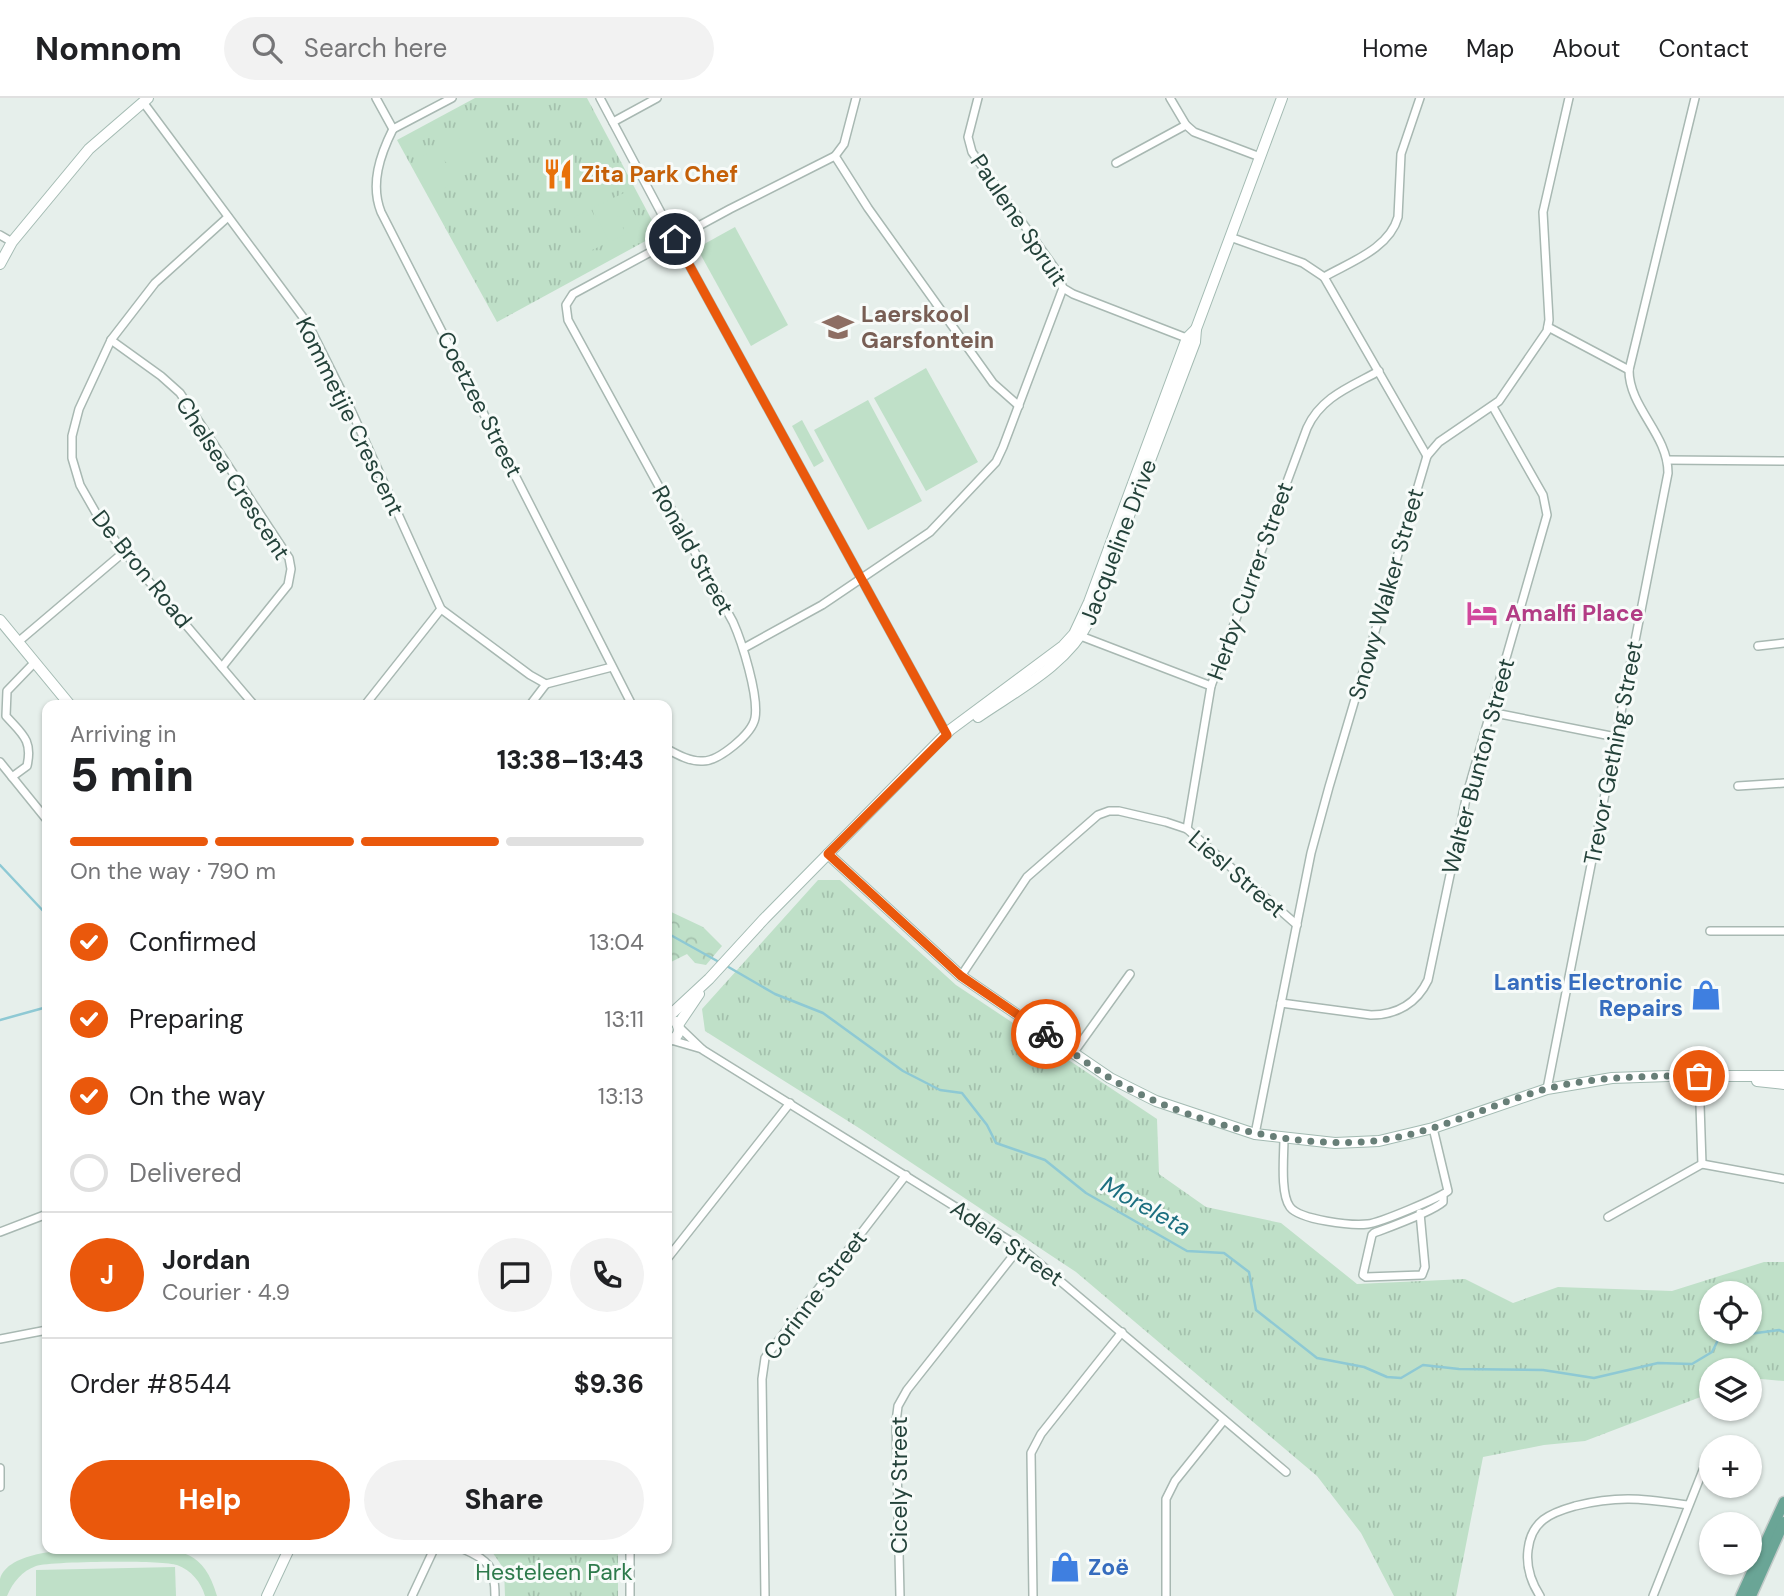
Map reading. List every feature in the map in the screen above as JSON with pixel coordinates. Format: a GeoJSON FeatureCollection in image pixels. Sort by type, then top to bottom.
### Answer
{"type":"FeatureCollection","features":[{"type":"Feature","properties":{"kind":"main road"},"geometry":{"type":"LineString","coordinates":[[1741,1596],[1784,1502]]}},
{"type":"Feature","properties":{"kind":"main road"},"geometry":{"type":"LineString","coordinates":[[1751,1596],[1784,1522]]}},
{"type":"Feature","properties":{"kind":"street"},"geometry":{"type":"LineString","coordinates":[[376,98],[393,129],[452,98]]}},
{"type":"Feature","properties":{"kind":"street"},"geometry":{"type":"LineString","coordinates":[[600,98],[947,735]]}},
{"type":"Feature","properties":{"kind":"street"},"geometry":{"type":"LineString","coordinates":[[613,122],[657,98]]}},
{"type":"Feature","properties":{"kind":"street"},"geometry":{"type":"LineString","coordinates":[[675,239],[835,156],[844,144],[856,98]]}},
{"type":"Feature","properties":{"kind":"street","name":"Paulene Spruit"},"geometry":{"type":"LineString","coordinates":[[978,98],[968,137],[972,152],[1056,270],[1063,288],[1191,340]]}},
{"type":"Feature","properties":{"kind":"street"},"geometry":{"type":"LineString","coordinates":[[1170,98],[1186,125],[1201,135],[1260,157]]}},
{"type":"Feature","properties":{"kind":"street","name":"Jacqueline Drive"},"geometry":{"type":"LineString","coordinates":[[672,1013],[709,979],[947,735],[956,732],[1017,691],[1065,655],[1077,635],[1282,98]]}},
{"type":"Feature","properties":{"kind":"street"},"geometry":{"type":"LineString","coordinates":[[1324,277],[1381,244],[1395,227],[1401,154],[1420,98]]}},
{"type":"Feature","properties":{"kind":"street"},"geometry":{"type":"LineString","coordinates":[[1230,237],[1303,263],[1324,277],[1426,456],[1439,442],[1493,407],[1509,388],[1548,327],[1543,212],[1569,98]]}},
{"type":"Feature","properties":{"kind":"street"},"geometry":{"type":"LineString","coordinates":[[1548,327],[1629,370],[1695,98]]}},
{"type":"Feature","properties":{"kind":"street"},"geometry":{"type":"LineString","coordinates":[[0,264],[12,242],[89,149],[145,100]]}},
{"type":"Feature","properties":{"kind":"street","name":"Kommetjie Crescent"},"geometry":{"type":"LineString","coordinates":[[145,100],[228,217],[290,297],[314,335],[442,609]]}},
{"type":"Feature","properties":{"kind":"street"},"geometry":{"type":"LineString","coordinates":[[1116,163],[1186,125]]}},
{"type":"Feature","properties":{"kind":"street","name":"Coetzee Street"},"geometry":{"type":"LineString","coordinates":[[393,129],[375,184],[381,212],[629,700]]}},
{"type":"Feature","properties":{"kind":"street"},"geometry":{"type":"LineString","coordinates":[[835,156],[868,208],[993,383],[1018,406]]}},
{"type":"Feature","properties":{"kind":"street","name":"De Bron Road"},"geometry":{"type":"LineString","coordinates":[[228,217],[155,283],[111,340],[79,409],[72,436],[72,458],[88,501],[124,552],[250,700]]}},
{"type":"Feature","properties":{"kind":"street"},"geometry":{"type":"LineString","coordinates":[[0,235],[12,242]]}},
{"type":"Feature","properties":{"kind":"street","name":"Ronald Street"},"geometry":{"type":"LineString","coordinates":[[672,751],[696,761],[713,760],[751,728],[755,709],[744,648],[733,622],[568,320],[566,305],[573,294],[675,239]]}},
{"type":"Feature","properties":{"kind":"street"},"geometry":{"type":"LineString","coordinates":[[744,648],[822,605],[930,532],[996,462],[1063,288]]}},
{"type":"Feature","properties":{"kind":"street","name":"Chelsea Crescent"},"geometry":{"type":"LineString","coordinates":[[111,340],[180,393],[289,558],[291,569],[288,585],[222,667]]}},
{"type":"Feature","properties":{"kind":"street","name":"Trevor Gething Street"},"geometry":{"type":"LineString","coordinates":[[1547,1089],[1666,487],[1667,460],[1631,388],[1629,370]]}},
{"type":"Feature","properties":{"kind":"street","name":"Herby Currer Street"},"geometry":{"type":"LineString","coordinates":[[1187,829],[1211,686],[1311,419],[1325,402],[1379,371]]}},
{"type":"Feature","properties":{"kind":"street","name":"Walter Bunton Street"},"geometry":{"type":"LineString","coordinates":[[1281,1003],[1378,1015],[1406,1006],[1421,993],[1428,980],[1461,820],[1547,515],[1543,495],[1493,407]]}},
{"type":"Feature","properties":{"kind":"street","name":"Snowy Walker Street"},"geometry":{"type":"LineString","coordinates":[[1255,1135],[1311,853],[1426,456]]}},
{"type":"Feature","properties":{"kind":"street"},"geometry":{"type":"LineString","coordinates":[[1667,460],[1784,461]]}},
{"type":"Feature","properties":{"kind":"street"},"geometry":{"type":"LineString","coordinates":[[18,642],[124,552]]}},
{"type":"Feature","properties":{"kind":"street"},"geometry":{"type":"LineString","coordinates":[[369,700],[442,609],[546,684]]}},
{"type":"Feature","properties":{"kind":"street"},"geometry":{"type":"LineString","coordinates":[[0,620],[66,700]]}},
{"type":"Feature","properties":{"kind":"street"},"geometry":{"type":"LineString","coordinates":[[1077,635],[1211,686]]}},
{"type":"Feature","properties":{"kind":"street"},"geometry":{"type":"LineString","coordinates":[[1758,646],[1784,643]]}},
{"type":"Feature","properties":{"kind":"street"},"geometry":{"type":"LineString","coordinates":[[12,777],[27,766],[30,747],[6,716],[7,691],[34,663]]}},
{"type":"Feature","properties":{"kind":"street"},"geometry":{"type":"LineString","coordinates":[[534,700],[546,684],[612,667]]}},
{"type":"Feature","properties":{"kind":"street"},"geometry":{"type":"LineString","coordinates":[[1490,712],[1616,737]]}},
{"type":"Feature","properties":{"kind":"street"},"geometry":{"type":"LineString","coordinates":[[0,762],[42,814]]}},
{"type":"Feature","properties":{"kind":"street"},"geometry":{"type":"LineString","coordinates":[[1738,786],[1784,783]]}},
{"type":"Feature","properties":{"kind":"street","name":"Liesl Street"},"geometry":{"type":"LineString","coordinates":[[961,976],[1027,877],[1098,815],[1109,811],[1119,811],[1187,829],[1297,925]]}},
{"type":"Feature","properties":{"kind":"street"},"geometry":{"type":"LineString","coordinates":[[828,854],[961,976],[1110,1078],[1136,1092],[1200,1118],[1255,1135],[1356,1143],[1401,1137],[1433,1128],[1547,1089],[1612,1078],[1784,1076]]}},
{"type":"Feature","properties":{"kind":"street"},"geometry":{"type":"LineString","coordinates":[[1710,931],[1784,931]]}},
{"type":"Feature","properties":{"kind":"street"},"geometry":{"type":"LineString","coordinates":[[1074,1052],[1130,974]]}},
{"type":"Feature","properties":{"kind":"street","name":"Jacqueline Drive"},"geometry":{"type":"LineString","coordinates":[[672,1039],[677,1036],[679,1026],[709,979]]}},
{"type":"Feature","properties":{"kind":"street"},"geometry":{"type":"LineString","coordinates":[[672,1019],[679,1026]]}},
{"type":"Feature","properties":{"kind":"street","name":"Adela Street"},"geometry":{"type":"LineString","coordinates":[[679,1026],[703,1050],[1020,1247],[1286,1472]]}},
{"type":"Feature","properties":{"kind":"street","name":"Adela Street"},"geometry":{"type":"LineString","coordinates":[[672,1042],[703,1050]]}},
{"type":"Feature","properties":{"kind":"street"},"geometry":{"type":"LineString","coordinates":[[1699,1076],[1702,1164]]}},
{"type":"Feature","properties":{"kind":"street"},"geometry":{"type":"LineString","coordinates":[[1732,1077],[1784,1084]]}},
{"type":"Feature","properties":{"kind":"street"},"geometry":{"type":"LineString","coordinates":[[672,1253],[790,1103]]}},
{"type":"Feature","properties":{"kind":"street"},"geometry":{"type":"LineString","coordinates":[[1420,1213],[1425,1267],[1422,1275],[1363,1275],[1372,1235],[1443,1202],[1446,1192],[1433,1128]]}},
{"type":"Feature","properties":{"kind":"street"},"geometry":{"type":"LineString","coordinates":[[1284,1138],[1286,1196],[1290,1208],[1299,1214],[1324,1220],[1369,1224],[1446,1192]]}},
{"type":"Feature","properties":{"kind":"street"},"geometry":{"type":"LineString","coordinates":[[1608,1217],[1702,1164],[1784,1179]]}},
{"type":"Feature","properties":{"kind":"street","name":"Corinne Street"},"geometry":{"type":"LineString","coordinates":[[764,1596],[762,1379],[765,1358],[906,1175]]}},
{"type":"Feature","properties":{"kind":"street"},"geometry":{"type":"LineString","coordinates":[[0,1232],[42,1216]]}},
{"type":"Feature","properties":{"kind":"street","name":"Cicely Street"},"geometry":{"type":"LineString","coordinates":[[900,1596],[896,1422],[898,1406],[907,1390],[1020,1247]]}},
{"type":"Feature","properties":{"kind":"street"},"geometry":{"type":"LineString","coordinates":[[0,1339],[42,1330]]}},
{"type":"Feature","properties":{"kind":"street"},"geometry":{"type":"LineString","coordinates":[[1033,1596],[1031,1453],[1041,1434],[1122,1332]]}},
{"type":"Feature","properties":{"kind":"street"},"geometry":{"type":"LineString","coordinates":[[1166,1596],[1166,1499],[1175,1481],[1224,1420]]}},
{"type":"Feature","properties":{"kind":"street"},"geometry":{"type":"LineString","coordinates":[[0,1468],[0,1488]]}},
{"type":"Feature","properties":{"kind":"street"},"geometry":{"type":"LineString","coordinates":[[1653,1596],[1699,1479]]}},
{"type":"Feature","properties":{"kind":"street"},"geometry":{"type":"LineString","coordinates":[[1540,1596],[1531,1577],[1527,1555],[1532,1533],[1546,1516],[1598,1500],[1617,1498],[1688,1505]]}},
{"type":"Feature","properties":{"kind":"street"},"geometry":{"type":"LineString","coordinates":[[267,1596],[287,1554]]}},
{"type":"Feature","properties":{"kind":"street"},"geometry":{"type":"LineString","coordinates":[[412,1596],[432,1554]]}},
{"type":"Feature","properties":{"kind":"street"},"geometry":{"type":"LineString","coordinates":[[472,1554],[488,1563],[495,1579],[495,1596]]}},
{"type":"Feature","properties":{"kind":"street"},"geometry":{"type":"LineString","coordinates":[[630,1554],[630,1596]]}},
{"type":"Feature","properties":{"kind":"green space"},"geometry":{"type":"Polygon","coordinates":[[[475,98],[587,98],[656,228],[651,238],[497,322],[397,140],[475,98]]]}},
{"type":"Feature","properties":{"kind":"green space"},"geometry":{"type":"Polygon","coordinates":[[[469,130],[482,144],[453,170],[440,156],[469,130]]]}},
{"type":"Feature","properties":{"kind":"green space"},"geometry":{"type":"Polygon","coordinates":[[[430,152],[448,186],[431,195],[413,161],[430,152]]]}},
{"type":"Feature","properties":{"kind":"green space"},"geometry":{"type":"Polygon","coordinates":[[[624,193],[641,227],[627,233],[611,199],[624,193]]]}},
{"type":"Feature","properties":{"kind":"green space"},"geometry":{"type":"Polygon","coordinates":[[[610,200],[626,234],[609,242],[592,208],[610,200]]]}},
{"type":"Feature","properties":{"kind":"green space"},"geometry":{"type":"Polygon","coordinates":[[[591,209],[607,243],[590,251],[574,217],[591,209]]]}},
{"type":"Feature","properties":{"kind":"green space"},"geometry":{"type":"Polygon","coordinates":[[[735,227],[788,325],[751,346],[697,248],[735,227]]]}},
{"type":"Feature","properties":{"kind":"green space"},"geometry":{"type":"Polygon","coordinates":[[[926,368],[978,462],[926,491],[874,398],[926,368]]]}},
{"type":"Feature","properties":{"kind":"green space"},"geometry":{"type":"Polygon","coordinates":[[[868,400],[922,501],[868,530],[814,430],[868,400]]]}},
{"type":"Feature","properties":{"kind":"green space"},"geometry":{"type":"Polygon","coordinates":[[[802,420],[824,461],[814,467],[792,426],[802,420]]]}},
{"type":"Feature","properties":{"kind":"green space"},"geometry":{"type":"Polygon","coordinates":[[[818,880],[840,880],[956,985],[1157,1119],[1159,1174],[1206,1207],[1281,1223],[1357,1284],[1465,1279],[1513,1303],[1558,1287],[1672,1291],[1699,1282],[1699,1344],[1762,1344],[1762,1281],[1704,1281],[1764,1262],[1784,1262],[1784,1381],[1762,1379],[1762,1358],[1699,1358],[1699,1398],[1585,1441],[1544,1445],[1483,1457],[1456,1596],[1394,1596],[1361,1533],[1317,1476],[1076,1272],[859,1128],[705,1031],[702,1009],[818,880]]]}},
{"type":"Feature","properties":{"kind":"green space"},"geometry":{"type":"Polygon","coordinates":[[[672,912],[703,927],[722,946],[706,965],[695,963],[687,954],[672,962],[672,912]]]}},
{"type":"Feature","properties":{"kind":"green space"},"geometry":{"type":"Polygon","coordinates":[[[39,1554],[186,1554],[204,1568],[217,1596],[205,1596],[195,1577],[177,1565],[107,1562],[36,1566],[19,1578],[7,1596],[0,1596],[0,1579],[8,1567],[21,1559],[39,1554]]]}},
{"type":"Feature","properties":{"kind":"green space","name":"Hesteleen Park"},"geometry":{"type":"Polygon","coordinates":[[[494,1554],[618,1554],[618,1596],[505,1596],[504,1569],[494,1554]]]}},
{"type":"Feature","properties":{"kind":"green space"},"geometry":{"type":"Polygon","coordinates":[[[175,1567],[176,1596],[36,1596],[36,1570],[175,1567]]]}},
{"type":"Feature","properties":{"kind":"waterway"},"geometry":{"type":"LineString","coordinates":[[0,865],[42,910]]}},
{"type":"Feature","properties":{"kind":"waterway","name":"Moreleta"},"geometry":{"type":"LineString","coordinates":[[672,936],[719,962]]}},
{"type":"Feature","properties":{"kind":"waterway","name":"Moreleta"},"geometry":{"type":"LineString","coordinates":[[725,965],[775,994],[823,1013],[903,1071],[940,1090],[962,1093],[987,1125],[996,1143],[1045,1160],[1086,1193],[1187,1251],[1224,1253],[1249,1272],[1256,1310],[1317,1358],[1364,1367],[1387,1377],[1401,1378],[1423,1365],[1459,1369],[1543,1370],[1594,1378],[1658,1363],[1692,1364],[1712,1352],[1719,1338],[1779,1330],[1784,1332]]}},
{"type":"Feature","properties":{"kind":"waterway","name":"Moreleta"},"geometry":{"type":"LineString","coordinates":[[0,1020],[42,1008]]}},
{"type":"Feature","properties":{"kind":"way so far"},"geometry":{"type":"LineString","coordinates":[[1046,1034],[1125,1087],[1200,1118],[1255,1135],[1335,1143],[1401,1137],[1547,1089],[1612,1078],[1699,1076]]}},
{"type":"Feature","properties":{"kind":"place","name":"Zita Park Chef"},"geometry":{"type":"Point","coordinates":[558,174]}},
{"type":"Feature","properties":{"kind":"place","name":"Laerskool Garsfontein"},"geometry":{"type":"Point","coordinates":[838,327]}},
{"type":"Feature","properties":{"kind":"place","name":"Amalfi Place"},"geometry":{"type":"Point","coordinates":[1482,613]}},
{"type":"Feature","properties":{"kind":"place","name":"Lantis Electronic Repairs"},"geometry":{"type":"Point","coordinates":[1706,995]}},
{"type":"Feature","properties":{"kind":"place","name":"Zoë"},"geometry":{"type":"Point","coordinates":[1065,1567]}},
{"type":"Feature","properties":{"kind":"route"},"geometry":{"type":"LineString","coordinates":[[675,239],[947,735],[828,854],[961,976],[1046,1034]]}}]}
